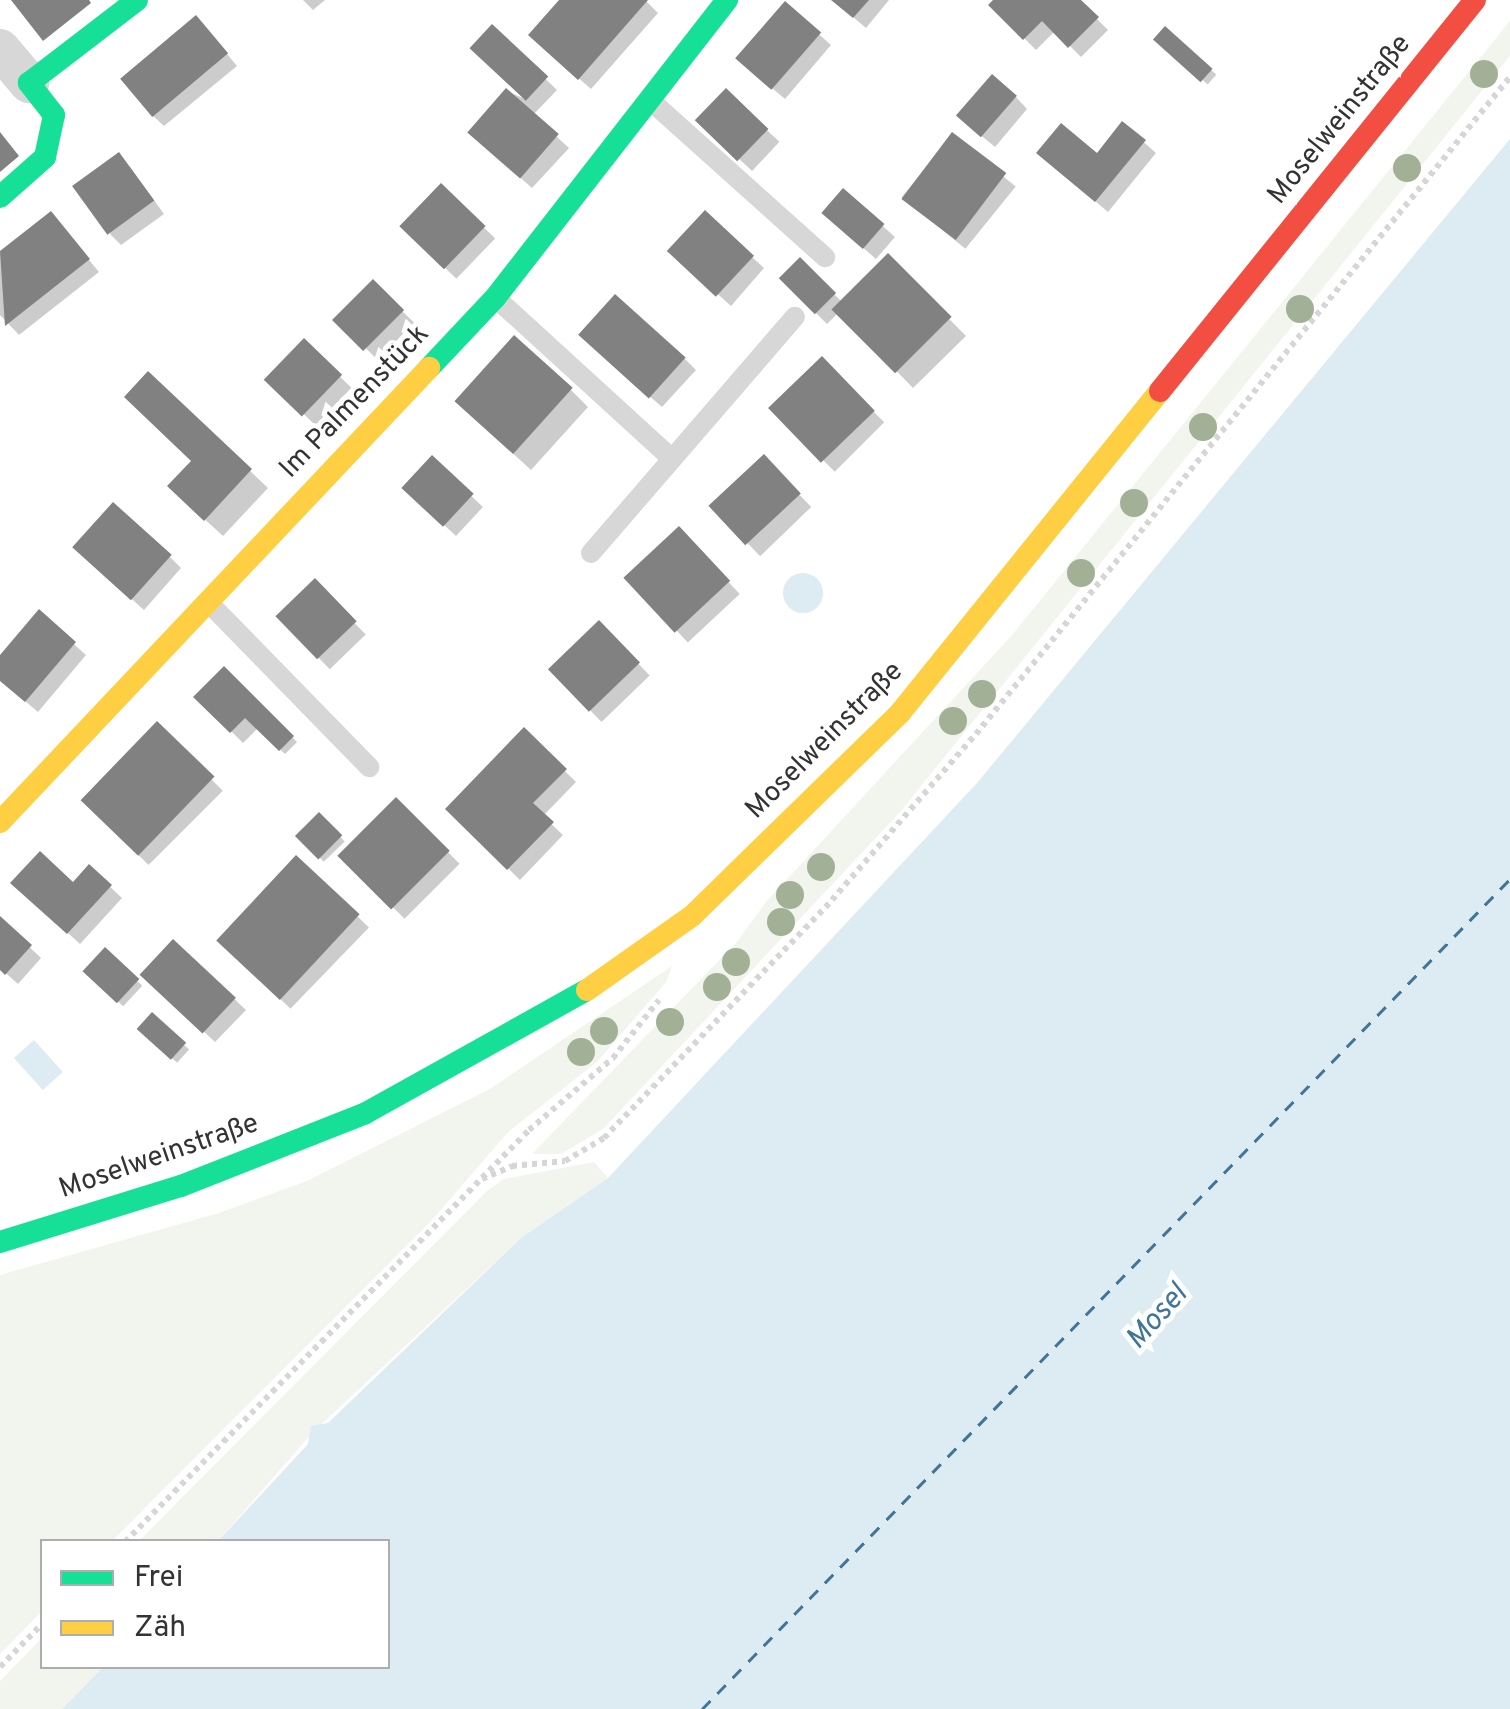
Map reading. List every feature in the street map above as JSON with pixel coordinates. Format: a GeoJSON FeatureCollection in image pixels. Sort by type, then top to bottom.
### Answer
{"type":"FeatureCollection","features":[{"type":"Feature","properties":{"kind":"main road"},"geometry":{"type":"LineString","coordinates":[[0,197],[45,157],[54,116],[29,83],[137,0]]}},
{"type":"Feature","properties":{"kind":"main road","name":"Im Palmenstück"},"geometry":{"type":"LineString","coordinates":[[0,822],[495,298],[727,0]]}},
{"type":"Feature","properties":{"kind":"main road","name":"Moselweinstraße"},"geometry":{"type":"LineString","coordinates":[[0,1242],[181,1186],[364,1114],[610,976],[692,916],[900,713],[1475,0]]}},
{"type":"Feature","properties":{"kind":"street"},"geometry":{"type":"LineString","coordinates":[[0,49],[29,83]]}},
{"type":"Feature","properties":{"kind":"lane"},"geometry":{"type":"LineString","coordinates":[[650,100],[825,258]]}},
{"type":"Feature","properties":{"kind":"lane"},"geometry":{"type":"LineString","coordinates":[[495,298],[672,458]]}},
{"type":"Feature","properties":{"kind":"lane"},"geometry":{"type":"LineString","coordinates":[[590,553],[795,317]]}},
{"type":"Feature","properties":{"kind":"lane"},"geometry":{"type":"LineString","coordinates":[[206,601],[368,767]]}},
{"type":"Feature","properties":{"kind":"path"},"geometry":{"type":"LineString","coordinates":[[482,1179],[512,1166],[565,1162],[604,1138],[832,900],[976,734],[1510,77]]}},
{"type":"Feature","properties":{"kind":"path"},"geometry":{"type":"LineString","coordinates":[[128,1539],[482,1179],[613,1058],[665,990]]}},
{"type":"Feature","properties":{"kind":"path"},"geometry":{"type":"LineString","coordinates":[[0,1667],[40,1626]]}},
{"type":"Feature","properties":{"kind":"shaded area"},"geometry":{"type":"Polygon","coordinates":[[[1510,21],[1510,56],[900,812],[603,1129],[561,1154],[532,1154],[736,943],[766,902],[1013,634],[1510,21]]]}},
{"type":"Feature","properties":{"kind":"shaded area"},"geometry":{"type":"Polygon","coordinates":[[[672,966],[666,982],[597,1062],[508,1132],[433,1219],[114,1539],[40,1539],[40,1613],[0,1654],[0,1275],[219,1213],[307,1181],[490,1089],[672,966]]]}},
{"type":"Feature","properties":{"kind":"shaded area"},"geometry":{"type":"Polygon","coordinates":[[[594,1162],[608,1178],[521,1238],[312,1433],[220,1539],[141,1539],[487,1191],[504,1179],[594,1162]]]}},
{"type":"Feature","properties":{"kind":"shaded area"},"geometry":{"type":"Polygon","coordinates":[[[40,1640],[40,1669],[101,1669],[62,1709],[0,1709],[0,1681],[40,1640]]]}},
{"type":"Feature","properties":{"kind":"water","name":"Mosel"},"geometry":{"type":"Polygon","coordinates":[[[1510,139],[1510,1709],[62,1709],[101,1669],[390,1669],[390,1539],[220,1539],[308,1444],[311,1426],[328,1423],[521,1238],[608,1178],[977,783],[1510,139]]]}},
{"type":"Feature","properties":{"kind":"water"},"geometry":{"type":"Polygon","coordinates":[[[803,573],[817,579],[823,593],[817,607],[803,613],[789,607],[783,593],[789,579],[803,573]]]}},
{"type":"Feature","properties":{"kind":"water"},"geometry":{"type":"Polygon","coordinates":[[[34,1040],[63,1072],[43,1090],[14,1058],[34,1040]]]}},
{"type":"Feature","properties":{"kind":"building"},"geometry":{"type":"Polygon","coordinates":[[[11,0],[89,0],[91,3],[43,41],[11,0]]]}},
{"type":"Feature","properties":{"kind":"building"},"geometry":{"type":"Polygon","coordinates":[[[559,0],[648,0],[578,80],[528,35],[559,0]]]}},
{"type":"Feature","properties":{"kind":"building"},"geometry":{"type":"Polygon","coordinates":[[[831,0],[869,0],[853,18],[831,0]]]}},
{"type":"Feature","properties":{"kind":"building"},"geometry":{"type":"Polygon","coordinates":[[[993,0],[1081,0],[1099,17],[1068,48],[1042,21],[1023,40],[988,5],[993,0]]]}},
{"type":"Feature","properties":{"kind":"building"},"geometry":{"type":"Polygon","coordinates":[[[785,1],[821,32],[771,90],[735,58],[785,1]]]}},
{"type":"Feature","properties":{"kind":"building"},"geometry":{"type":"Polygon","coordinates":[[[196,15],[228,53],[152,117],[120,79],[196,15]]]}},
{"type":"Feature","properties":{"kind":"building"},"geometry":{"type":"Polygon","coordinates":[[[492,24],[548,77],[526,101],[469,48],[492,24]]]}},
{"type":"Feature","properties":{"kind":"building"},"geometry":{"type":"Polygon","coordinates":[[[1165,26],[1213,69],[1201,82],[1153,39],[1165,26]]]}},
{"type":"Feature","properties":{"kind":"building"},"geometry":{"type":"Polygon","coordinates":[[[992,74],[1017,96],[981,137],[956,116],[992,74]]]}},
{"type":"Feature","properties":{"kind":"building"},"geometry":{"type":"Polygon","coordinates":[[[506,88],[559,134],[520,178],[467,133],[506,88]]]}},
{"type":"Feature","properties":{"kind":"building"},"geometry":{"type":"Polygon","coordinates":[[[726,88],[768,129],[737,161],[695,120],[726,88]]]}},
{"type":"Feature","properties":{"kind":"building"},"geometry":{"type":"Polygon","coordinates":[[[1122,121],[1146,140],[1095,202],[1036,153],[1061,123],[1097,153],[1122,121]]]}},
{"type":"Feature","properties":{"kind":"building"},"geometry":{"type":"Polygon","coordinates":[[[0,132],[19,156],[0,172],[0,132]]]}},
{"type":"Feature","properties":{"kind":"building"},"geometry":{"type":"Polygon","coordinates":[[[952,132],[1006,173],[956,240],[901,199],[952,132]]]}},
{"type":"Feature","properties":{"kind":"building"},"geometry":{"type":"Polygon","coordinates":[[[119,152],[154,201],[107,235],[72,186],[119,152]]]}},
{"type":"Feature","properties":{"kind":"building"},"geometry":{"type":"Polygon","coordinates":[[[441,183],[486,226],[444,269],[399,226],[441,183]]]}},
{"type":"Feature","properties":{"kind":"building"},"geometry":{"type":"Polygon","coordinates":[[[843,188],[885,224],[863,249],[821,213],[843,188]]]}},
{"type":"Feature","properties":{"kind":"building"},"geometry":{"type":"Polygon","coordinates":[[[705,210],[754,256],[716,297],[667,251],[705,210]]]}},
{"type":"Feature","properties":{"kind":"building"},"geometry":{"type":"Polygon","coordinates":[[[51,211],[90,259],[5,326],[0,251],[51,211]]]}},
{"type":"Feature","properties":{"kind":"building"},"geometry":{"type":"Polygon","coordinates":[[[888,253],[952,317],[895,373],[831,310],[888,253]]]}},
{"type":"Feature","properties":{"kind":"building"},"geometry":{"type":"Polygon","coordinates":[[[800,257],[836,293],[815,314],[779,278],[800,257]]]}},
{"type":"Feature","properties":{"kind":"building"},"geometry":{"type":"Polygon","coordinates":[[[373,279],[404,310],[363,351],[332,320],[373,279]]]}},
{"type":"Feature","properties":{"kind":"building"},"geometry":{"type":"Polygon","coordinates":[[[615,294],[686,358],[649,398],[578,335],[615,294]]]}},
{"type":"Feature","properties":{"kind":"building"},"geometry":{"type":"Polygon","coordinates":[[[514,335],[573,388],[513,454],[454,401],[514,335]]]}},
{"type":"Feature","properties":{"kind":"building"},"geometry":{"type":"Polygon","coordinates":[[[304,338],[342,375],[302,417],[264,380],[304,338]]]}},
{"type":"Feature","properties":{"kind":"building"},"geometry":{"type":"Polygon","coordinates":[[[822,356],[875,411],[821,463],[768,408],[822,356]]]}},
{"type":"Feature","properties":{"kind":"building"},"geometry":{"type":"Polygon","coordinates":[[[148,371],[252,469],[204,521],[167,486],[191,461],[124,397],[148,371]]]}},
{"type":"Feature","properties":{"kind":"building"},"geometry":{"type":"Polygon","coordinates":[[[764,454],[801,493],[745,545],[708,506],[764,454]]]}},
{"type":"Feature","properties":{"kind":"building"},"geometry":{"type":"Polygon","coordinates":[[[432,455],[474,494],[443,527],[401,488],[432,455]]]}},
{"type":"Feature","properties":{"kind":"building"},"geometry":{"type":"Polygon","coordinates":[[[113,502],[172,555],[131,600],[72,547],[113,502]]]}},
{"type":"Feature","properties":{"kind":"building"},"geometry":{"type":"Polygon","coordinates":[[[679,526],[730,581],[675,633],[623,578],[679,526]]]}},
{"type":"Feature","properties":{"kind":"building"},"geometry":{"type":"Polygon","coordinates":[[[315,578],[357,621],[317,659],[275,616],[315,578]]]}},
{"type":"Feature","properties":{"kind":"building"},"geometry":{"type":"Polygon","coordinates":[[[39,609],[76,642],[25,702],[0,681],[0,655],[39,609]]]}},
{"type":"Feature","properties":{"kind":"building"},"geometry":{"type":"Polygon","coordinates":[[[599,620],[640,662],[589,712],[548,669],[599,620]]]}},
{"type":"Feature","properties":{"kind":"building"},"geometry":{"type":"Polygon","coordinates":[[[224,666],[294,736],[279,751],[245,718],[230,733],[193,697],[224,666]]]}},
{"type":"Feature","properties":{"kind":"building"},"geometry":{"type":"Polygon","coordinates":[[[157,721],[215,777],[138,856],[81,800],[157,721]]]}},
{"type":"Feature","properties":{"kind":"building"},"geometry":{"type":"Polygon","coordinates":[[[524,727],[567,769],[533,803],[554,822],[507,870],[445,809],[524,727]]]}},
{"type":"Feature","properties":{"kind":"building"},"geometry":{"type":"Polygon","coordinates":[[[396,797],[450,851],[391,909],[337,856],[396,797]]]}},
{"type":"Feature","properties":{"kind":"building"},"geometry":{"type":"Polygon","coordinates":[[[319,812],[342,835],[318,859],[295,836],[319,812]]]}},
{"type":"Feature","properties":{"kind":"building"},"geometry":{"type":"Polygon","coordinates":[[[40,851],[73,882],[89,864],[112,885],[67,934],[10,883],[40,851]]]}},
{"type":"Feature","properties":{"kind":"building"},"geometry":{"type":"Polygon","coordinates":[[[296,855],[360,914],[280,1000],[216,941],[296,855]]]}},
{"type":"Feature","properties":{"kind":"building"},"geometry":{"type":"Polygon","coordinates":[[[0,916],[32,945],[5,975],[0,970],[0,916]]]}},
{"type":"Feature","properties":{"kind":"building"},"geometry":{"type":"Polygon","coordinates":[[[173,939],[236,998],[202,1033],[140,975],[173,939]]]}},
{"type":"Feature","properties":{"kind":"building"},"geometry":{"type":"Polygon","coordinates":[[[105,947],[139,979],[117,1003],[82,971],[105,947]]]}},
{"type":"Feature","properties":{"kind":"building"},"geometry":{"type":"Polygon","coordinates":[[[152,1012],[186,1043],[171,1060],[137,1029],[152,1012]]]}},
{"type":"Feature","properties":{"kind":"ferry route"},"geometry":{"type":"LineString","coordinates":[[702,1709],[1510,879]]}},
{"type":"Feature","properties":{"kind":"traffic: fast"},"geometry":{"type":"LineString","coordinates":[[0,197],[45,157],[54,115],[29,83],[137,0]]}},
{"type":"Feature","properties":{"kind":"traffic: fast"},"geometry":{"type":"LineString","coordinates":[[429,368],[495,298],[727,0]]}},
{"type":"Feature","properties":{"kind":"traffic: fast"},"geometry":{"type":"LineString","coordinates":[[0,1242],[181,1186],[364,1114],[587,990]]}},
{"type":"Feature","properties":{"kind":"traffic: slow"},"geometry":{"type":"LineString","coordinates":[[0,822],[429,368]]}},
{"type":"Feature","properties":{"kind":"traffic: slow"},"geometry":{"type":"LineString","coordinates":[[587,990],[692,916],[900,713],[1160,391]]}},
{"type":"Feature","properties":{"kind":"traffic: jam"},"geometry":{"type":"LineString","coordinates":[[1160,391],[1475,0]]}}]}
